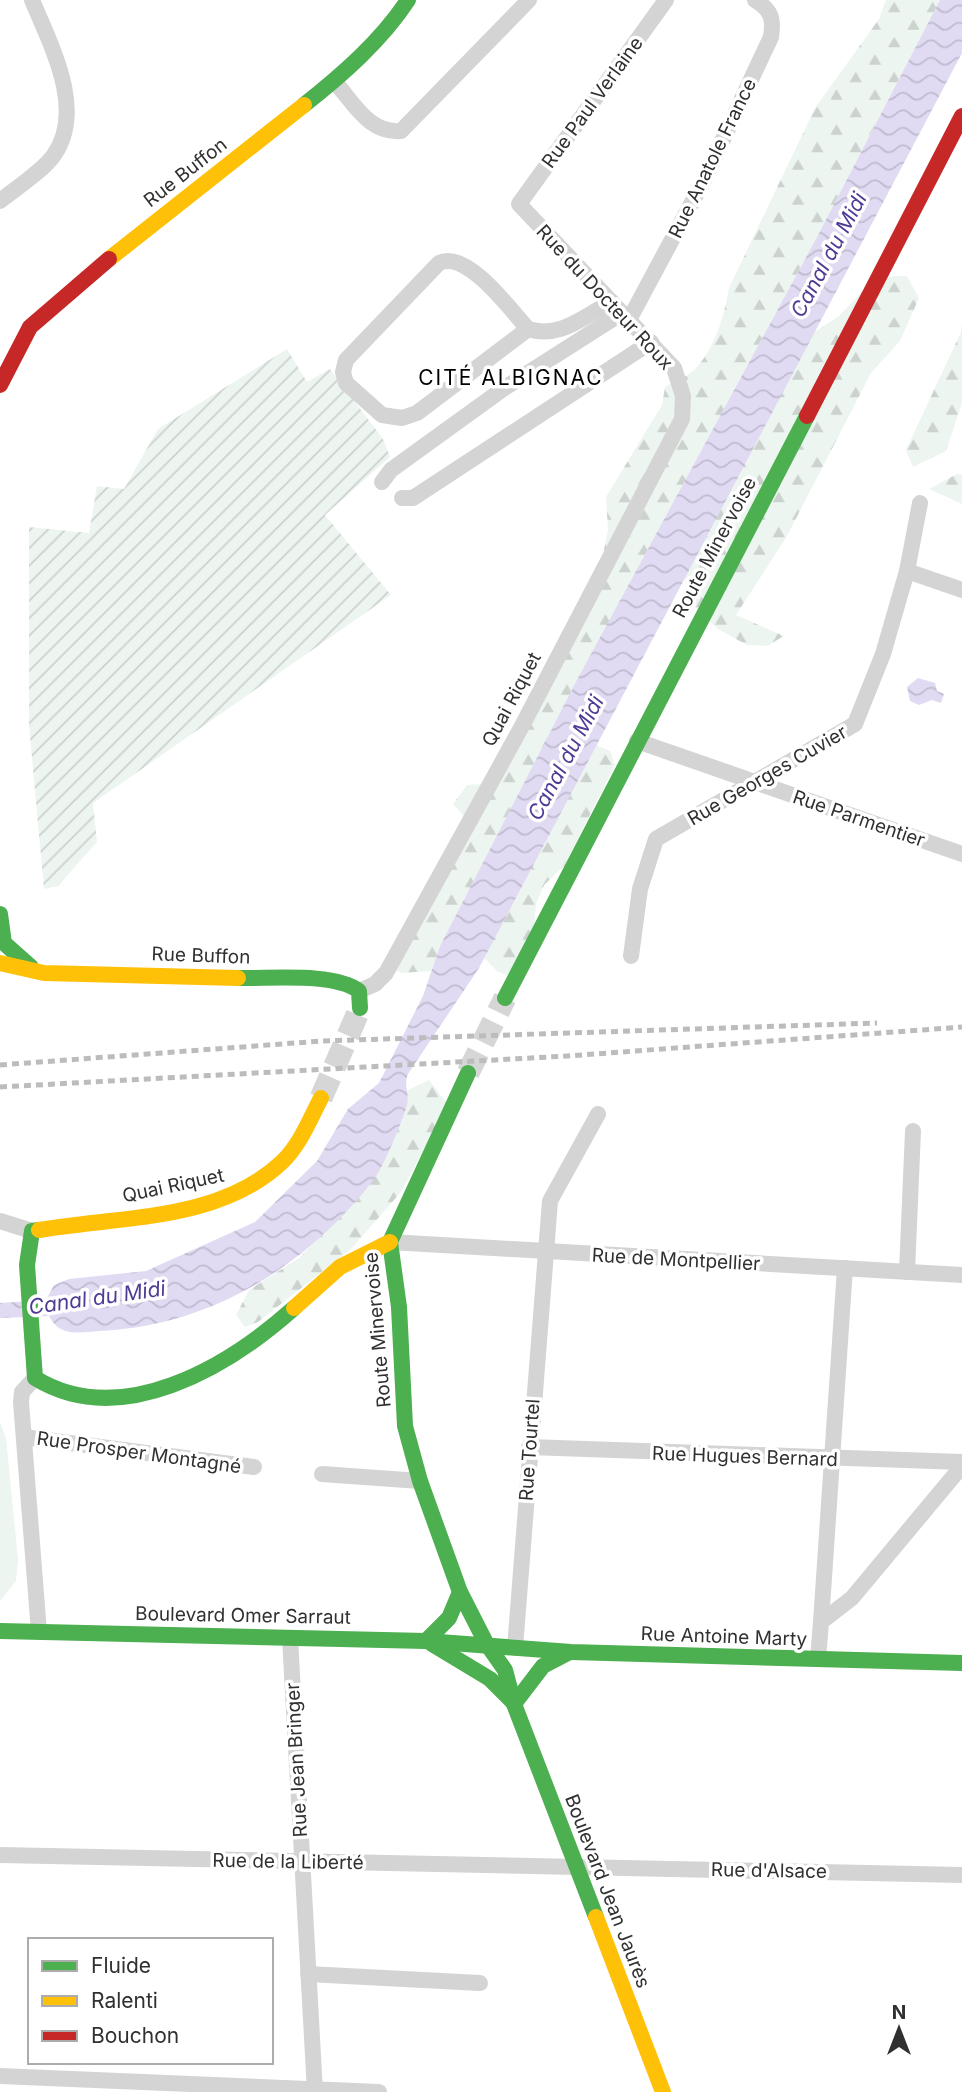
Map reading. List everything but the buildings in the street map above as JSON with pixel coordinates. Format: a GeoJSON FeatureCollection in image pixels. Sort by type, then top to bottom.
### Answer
{"type":"FeatureCollection","features":[{"type":"Feature","properties":{"kind":"main road","name":"Rue Buffon"},"geometry":{"type":"LineString","coordinates":[[0,385],[30,327],[78,283],[334,81],[397,18],[408,0]]}},
{"type":"Feature","properties":{"kind":"main road","name":"Route Minervoise"},"geometry":{"type":"LineString","coordinates":[[505,998],[962,116]]}},
{"type":"Feature","properties":{"kind":"main road"},"geometry":{"type":"LineString","coordinates":[[0,914],[4,943],[20,961],[40,973]]}},
{"type":"Feature","properties":{"kind":"main road","name":"Rue Buffon"},"geometry":{"type":"LineString","coordinates":[[0,963],[40,973],[329,980],[350,984],[359,990]]}},
{"type":"Feature","properties":{"kind":"main road"},"geometry":{"type":"LineString","coordinates":[[359,990],[360,1008]]}},
{"type":"Feature","properties":{"kind":"main road","name":"Route Minervoise"},"geometry":{"type":"LineString","coordinates":[[468,1073],[390,1242],[399,1307],[405,1426],[420,1481],[460,1592],[486,1643]]}},
{"type":"Feature","properties":{"kind":"main road","name":"Quai Riquet"},"geometry":{"type":"LineString","coordinates":[[32,1231],[174,1210],[219,1200],[244,1189],[284,1160],[305,1130],[321,1098]]}},
{"type":"Feature","properties":{"kind":"main road"},"geometry":{"type":"LineString","coordinates":[[32,1231],[27,1265],[34,1378],[61,1393],[95,1397],[132,1395],[191,1376],[246,1345],[351,1260],[390,1242]]}},
{"type":"Feature","properties":{"kind":"main road"},"geometry":{"type":"LineString","coordinates":[[426,1641],[449,1618],[460,1592]]}},
{"type":"Feature","properties":{"kind":"main road","name":"Boulevard Omer Sarraut"},"geometry":{"type":"LineString","coordinates":[[0,1631],[486,1643]]}},
{"type":"Feature","properties":{"kind":"main road","name":"Boulevard Jean Jaurès"},"geometry":{"type":"LineString","coordinates":[[426,1641],[490,1679],[514,1704]]}},
{"type":"Feature","properties":{"kind":"main road","name":"Rue Antoine Marty"},"geometry":{"type":"LineString","coordinates":[[486,1643],[571,1652],[962,1663]]}},
{"type":"Feature","properties":{"kind":"main road","name":"Boulevard Jean Jaurès"},"geometry":{"type":"LineString","coordinates":[[486,1643],[505,1670],[514,1704],[663,2092]]}},
{"type":"Feature","properties":{"kind":"main road"},"geometry":{"type":"LineString","coordinates":[[514,1704],[529,1678],[549,1659],[571,1652]]}},
{"type":"Feature","properties":{"kind":"street"},"geometry":{"type":"LineString","coordinates":[[0,201],[54,156],[65,129],[65,93],[56,57],[32,0]]}},
{"type":"Feature","properties":{"kind":"street"},"geometry":{"type":"LineString","coordinates":[[334,81],[374,128],[386,132],[401,131],[529,0]]}},
{"type":"Feature","properties":{"kind":"street","name":"Rue Paul Verlaine"},"geometry":{"type":"LineString","coordinates":[[519,204],[666,0]]}},
{"type":"Feature","properties":{"kind":"street","name":"Rue Anatole France"},"geometry":{"type":"LineString","coordinates":[[621,311],[704,180],[771,37],[774,21],[768,8],[755,0]]}},
{"type":"Feature","properties":{"kind":"street","name":"Rue du Docteur Roux"},"geometry":{"type":"LineString","coordinates":[[519,204],[674,368],[682,396]]}},
{"type":"Feature","properties":{"kind":"street"},"geometry":{"type":"LineString","coordinates":[[528,329],[417,413],[402,418],[382,415],[346,383],[343,372],[346,360],[439,263],[447,259],[462,262],[528,329],[542,333],[562,330],[621,311]]}},
{"type":"Feature","properties":{"kind":"street"},"geometry":{"type":"LineString","coordinates":[[382,482],[391,470],[503,389],[621,311]]}},
{"type":"Feature","properties":{"kind":"street"},"geometry":{"type":"LineString","coordinates":[[402,498],[413,498],[651,342]]}},
{"type":"Feature","properties":{"kind":"street","name":"Quai Riquet"},"geometry":{"type":"LineString","coordinates":[[359,990],[374,984],[386,973],[509,749],[682,419],[682,396]]}},
{"type":"Feature","properties":{"kind":"street","name":"Rue Georges Cuvier"},"geometry":{"type":"LineString","coordinates":[[631,956],[640,889],[656,839],[855,724],[883,654],[907,571],[920,503]]}},
{"type":"Feature","properties":{"kind":"street"},"geometry":{"type":"LineString","coordinates":[[907,571],[962,590]]}},
{"type":"Feature","properties":{"kind":"street","name":"Rue Parmentier"},"geometry":{"type":"LineString","coordinates":[[637,741],[962,854]]}},
{"type":"Feature","properties":{"kind":"street","name":"Rue Tourtel"},"geometry":{"type":"LineString","coordinates":[[515,1648],[550,1200],[598,1114]]}},
{"type":"Feature","properties":{"kind":"street"},"geometry":{"type":"LineString","coordinates":[[907,1272],[913,1131]]}},
{"type":"Feature","properties":{"kind":"street"},"geometry":{"type":"LineString","coordinates":[[0,1222],[32,1231]]}},
{"type":"Feature","properties":{"kind":"street","name":"Rue de Montpellier"},"geometry":{"type":"LineString","coordinates":[[390,1242],[962,1275]]}},
{"type":"Feature","properties":{"kind":"street"},"geometry":{"type":"LineString","coordinates":[[818,1659],[845,1268]]}},
{"type":"Feature","properties":{"kind":"street"},"geometry":{"type":"LineString","coordinates":[[34,1378],[22,1392],[39,1632]]}},
{"type":"Feature","properties":{"kind":"street","name":"Rue Prosper Montagné"},"geometry":{"type":"LineString","coordinates":[[24,1437],[254,1467]]}},
{"type":"Feature","properties":{"kind":"street","name":"Rue Hugues Bernard"},"geometry":{"type":"LineString","coordinates":[[529,1447],[962,1464]]}},
{"type":"Feature","properties":{"kind":"street"},"geometry":{"type":"LineString","coordinates":[[821,1622],[852,1598],[962,1464]]}},
{"type":"Feature","properties":{"kind":"street"},"geometry":{"type":"LineString","coordinates":[[322,1474],[420,1481]]}},
{"type":"Feature","properties":{"kind":"street","name":"Rue Jean Bringer"},"geometry":{"type":"LineString","coordinates":[[290,1637],[315,2090]]}},
{"type":"Feature","properties":{"kind":"street","name":"Rue de la Liberté"},"geometry":{"type":"LineString","coordinates":[[0,1854],[575,1866]]}},
{"type":"Feature","properties":{"kind":"street","name":"Rue d'Alsace"},"geometry":{"type":"LineString","coordinates":[[575,1866],[962,1875]]}},
{"type":"Feature","properties":{"kind":"street"},"geometry":{"type":"LineString","coordinates":[[308,1973],[480,1983]]}},
{"type":"Feature","properties":{"kind":"street"},"geometry":{"type":"LineString","coordinates":[[0,2076],[379,2092]]}},
{"type":"Feature","properties":{"kind":"green space"},"geometry":{"type":"Polygon","coordinates":[[[886,0],[940,0],[817,237],[581,673],[440,946],[431,971],[401,973],[395,969],[473,826],[453,804],[467,785],[484,784],[548,688],[608,578],[604,549],[608,530],[606,497],[662,405],[665,387],[694,370],[713,343],[729,288],[815,108],[879,19],[886,0]]]}},
{"type":"Feature","properties":{"kind":"green space"},"geometry":{"type":"Polygon","coordinates":[[[907,276],[919,298],[900,341],[871,373],[787,536],[736,615],[784,636],[767,646],[747,645],[718,629],[692,604],[684,577],[813,333],[839,316],[871,282],[907,276]]]}},
{"type":"Feature","properties":{"kind":"green space"},"geometry":{"type":"Polygon","coordinates":[[[962,321],[962,403],[946,451],[913,467],[906,450],[961,332],[962,321]]]}},
{"type":"Feature","properties":{"kind":"green space"},"geometry":{"type":"Polygon","coordinates":[[[287,349],[307,382],[330,369],[383,439],[390,457],[325,515],[391,595],[93,803],[97,842],[58,886],[44,889],[29,725],[29,527],[89,533],[97,486],[124,489],[158,429],[287,349]]]}},
{"type":"Feature","properties":{"kind":"green space"},"geometry":{"type":"Polygon","coordinates":[[[957,474],[962,475],[962,504],[929,489],[957,474]]]}},
{"type":"Feature","properties":{"kind":"green space"},"geometry":{"type":"Polygon","coordinates":[[[596,745],[610,751],[615,765],[564,866],[544,885],[536,904],[534,930],[510,976],[498,972],[484,958],[596,745]]]}},
{"type":"Feature","properties":{"kind":"green space"},"geometry":{"type":"Polygon","coordinates":[[[429,1080],[448,1105],[401,1192],[351,1249],[258,1322],[245,1327],[236,1315],[249,1290],[299,1258],[359,1196],[380,1167],[408,1097],[406,1091],[429,1080]]]}},
{"type":"Feature","properties":{"kind":"green space"},"geometry":{"type":"Polygon","coordinates":[[[0,1422],[6,1438],[18,1560],[16,1581],[0,1601],[0,1422]]]}},
{"type":"Feature","properties":{"kind":"water","name":"Canal du Midi"},"geometry":{"type":"Polygon","coordinates":[[[940,0],[962,0],[962,53],[479,968],[408,1074],[407,1105],[392,1145],[372,1182],[346,1213],[285,1265],[217,1304],[179,1318],[141,1327],[71,1332],[59,1328],[49,1316],[0,1318],[0,1303],[46,1300],[54,1285],[69,1279],[146,1271],[255,1222],[317,1161],[348,1109],[379,1083],[423,996],[440,946],[578,678],[817,237],[940,0]]]}},
{"type":"Feature","properties":{"kind":"water"},"geometry":{"type":"Polygon","coordinates":[[[918,678],[935,683],[937,691],[944,694],[941,703],[932,700],[919,705],[910,701],[907,687],[918,678]]]}},
{"type":"Feature","properties":{"kind":"tunnel"},"geometry":{"type":"LineString","coordinates":[[468,1073],[505,998]]}},
{"type":"Feature","properties":{"kind":"tunnel"},"geometry":{"type":"LineString","coordinates":[[321,1098],[360,1008]]}},
{"type":"Feature","properties":{"kind":"railway"},"geometry":{"type":"LineString","coordinates":[[0,1065],[322,1041],[877,1023]]}},
{"type":"Feature","properties":{"kind":"railway"},"geometry":{"type":"LineString","coordinates":[[0,1087],[567,1056],[962,1027]]}},
{"type":"Feature","properties":{"kind":"traffic: fast"},"geometry":{"type":"LineString","coordinates":[[304,105],[360,56],[386,29],[408,0]]}},
{"type":"Feature","properties":{"kind":"traffic: fast"},"geometry":{"type":"LineString","coordinates":[[505,998],[807,416]]}},
{"type":"Feature","properties":{"kind":"traffic: fast"},"geometry":{"type":"LineString","coordinates":[[0,914],[4,943],[31,967]]}},
{"type":"Feature","properties":{"kind":"traffic: fast"},"geometry":{"type":"LineString","coordinates":[[238,978],[334,981],[359,991],[360,1008]]}},
{"type":"Feature","properties":{"kind":"traffic: fast"},"geometry":{"type":"LineString","coordinates":[[468,1073],[390,1242],[399,1307],[405,1426],[420,1481],[460,1592],[486,1643],[505,1670],[514,1704],[596,1917]]}},
{"type":"Feature","properties":{"kind":"traffic: fast"},"geometry":{"type":"LineString","coordinates":[[39,1230],[32,1231],[27,1265],[35,1378],[68,1393],[102,1398],[137,1395],[172,1385],[206,1370],[238,1351],[294,1308]]}},
{"type":"Feature","properties":{"kind":"traffic: fast"},"geometry":{"type":"LineString","coordinates":[[426,1641],[449,1618],[460,1592]]}},
{"type":"Feature","properties":{"kind":"traffic: fast"},"geometry":{"type":"LineString","coordinates":[[0,1631],[426,1641],[571,1652],[962,1663]]}},
{"type":"Feature","properties":{"kind":"traffic: fast"},"geometry":{"type":"LineString","coordinates":[[432,1644],[490,1679],[514,1703]]}},
{"type":"Feature","properties":{"kind":"traffic: fast"},"geometry":{"type":"LineString","coordinates":[[514,1704],[543,1666],[568,1653]]}},
{"type":"Feature","properties":{"kind":"traffic: slow"},"geometry":{"type":"LineString","coordinates":[[109,259],[304,105]]}},
{"type":"Feature","properties":{"kind":"traffic: slow"},"geometry":{"type":"LineString","coordinates":[[0,963],[44,973],[238,978]]}},
{"type":"Feature","properties":{"kind":"traffic: slow"},"geometry":{"type":"LineString","coordinates":[[39,1230],[167,1213],[229,1196],[257,1182],[282,1162],[304,1132],[321,1098]]}},
{"type":"Feature","properties":{"kind":"traffic: slow"},"geometry":{"type":"LineString","coordinates":[[294,1308],[340,1267],[390,1242]]}},
{"type":"Feature","properties":{"kind":"traffic: slow"},"geometry":{"type":"LineString","coordinates":[[596,1917],[663,2092]]}},
{"type":"Feature","properties":{"kind":"traffic: jam"},"geometry":{"type":"LineString","coordinates":[[807,416],[962,116]]}},
{"type":"Feature","properties":{"kind":"traffic: jam"},"geometry":{"type":"LineString","coordinates":[[0,385],[30,327],[109,259]]}},
{"type":"Feature","properties":{"kind":"district","name":"CITÉ ALBIGNAC"},"geometry":{"type":"Point","coordinates":[511,378]}}]}
